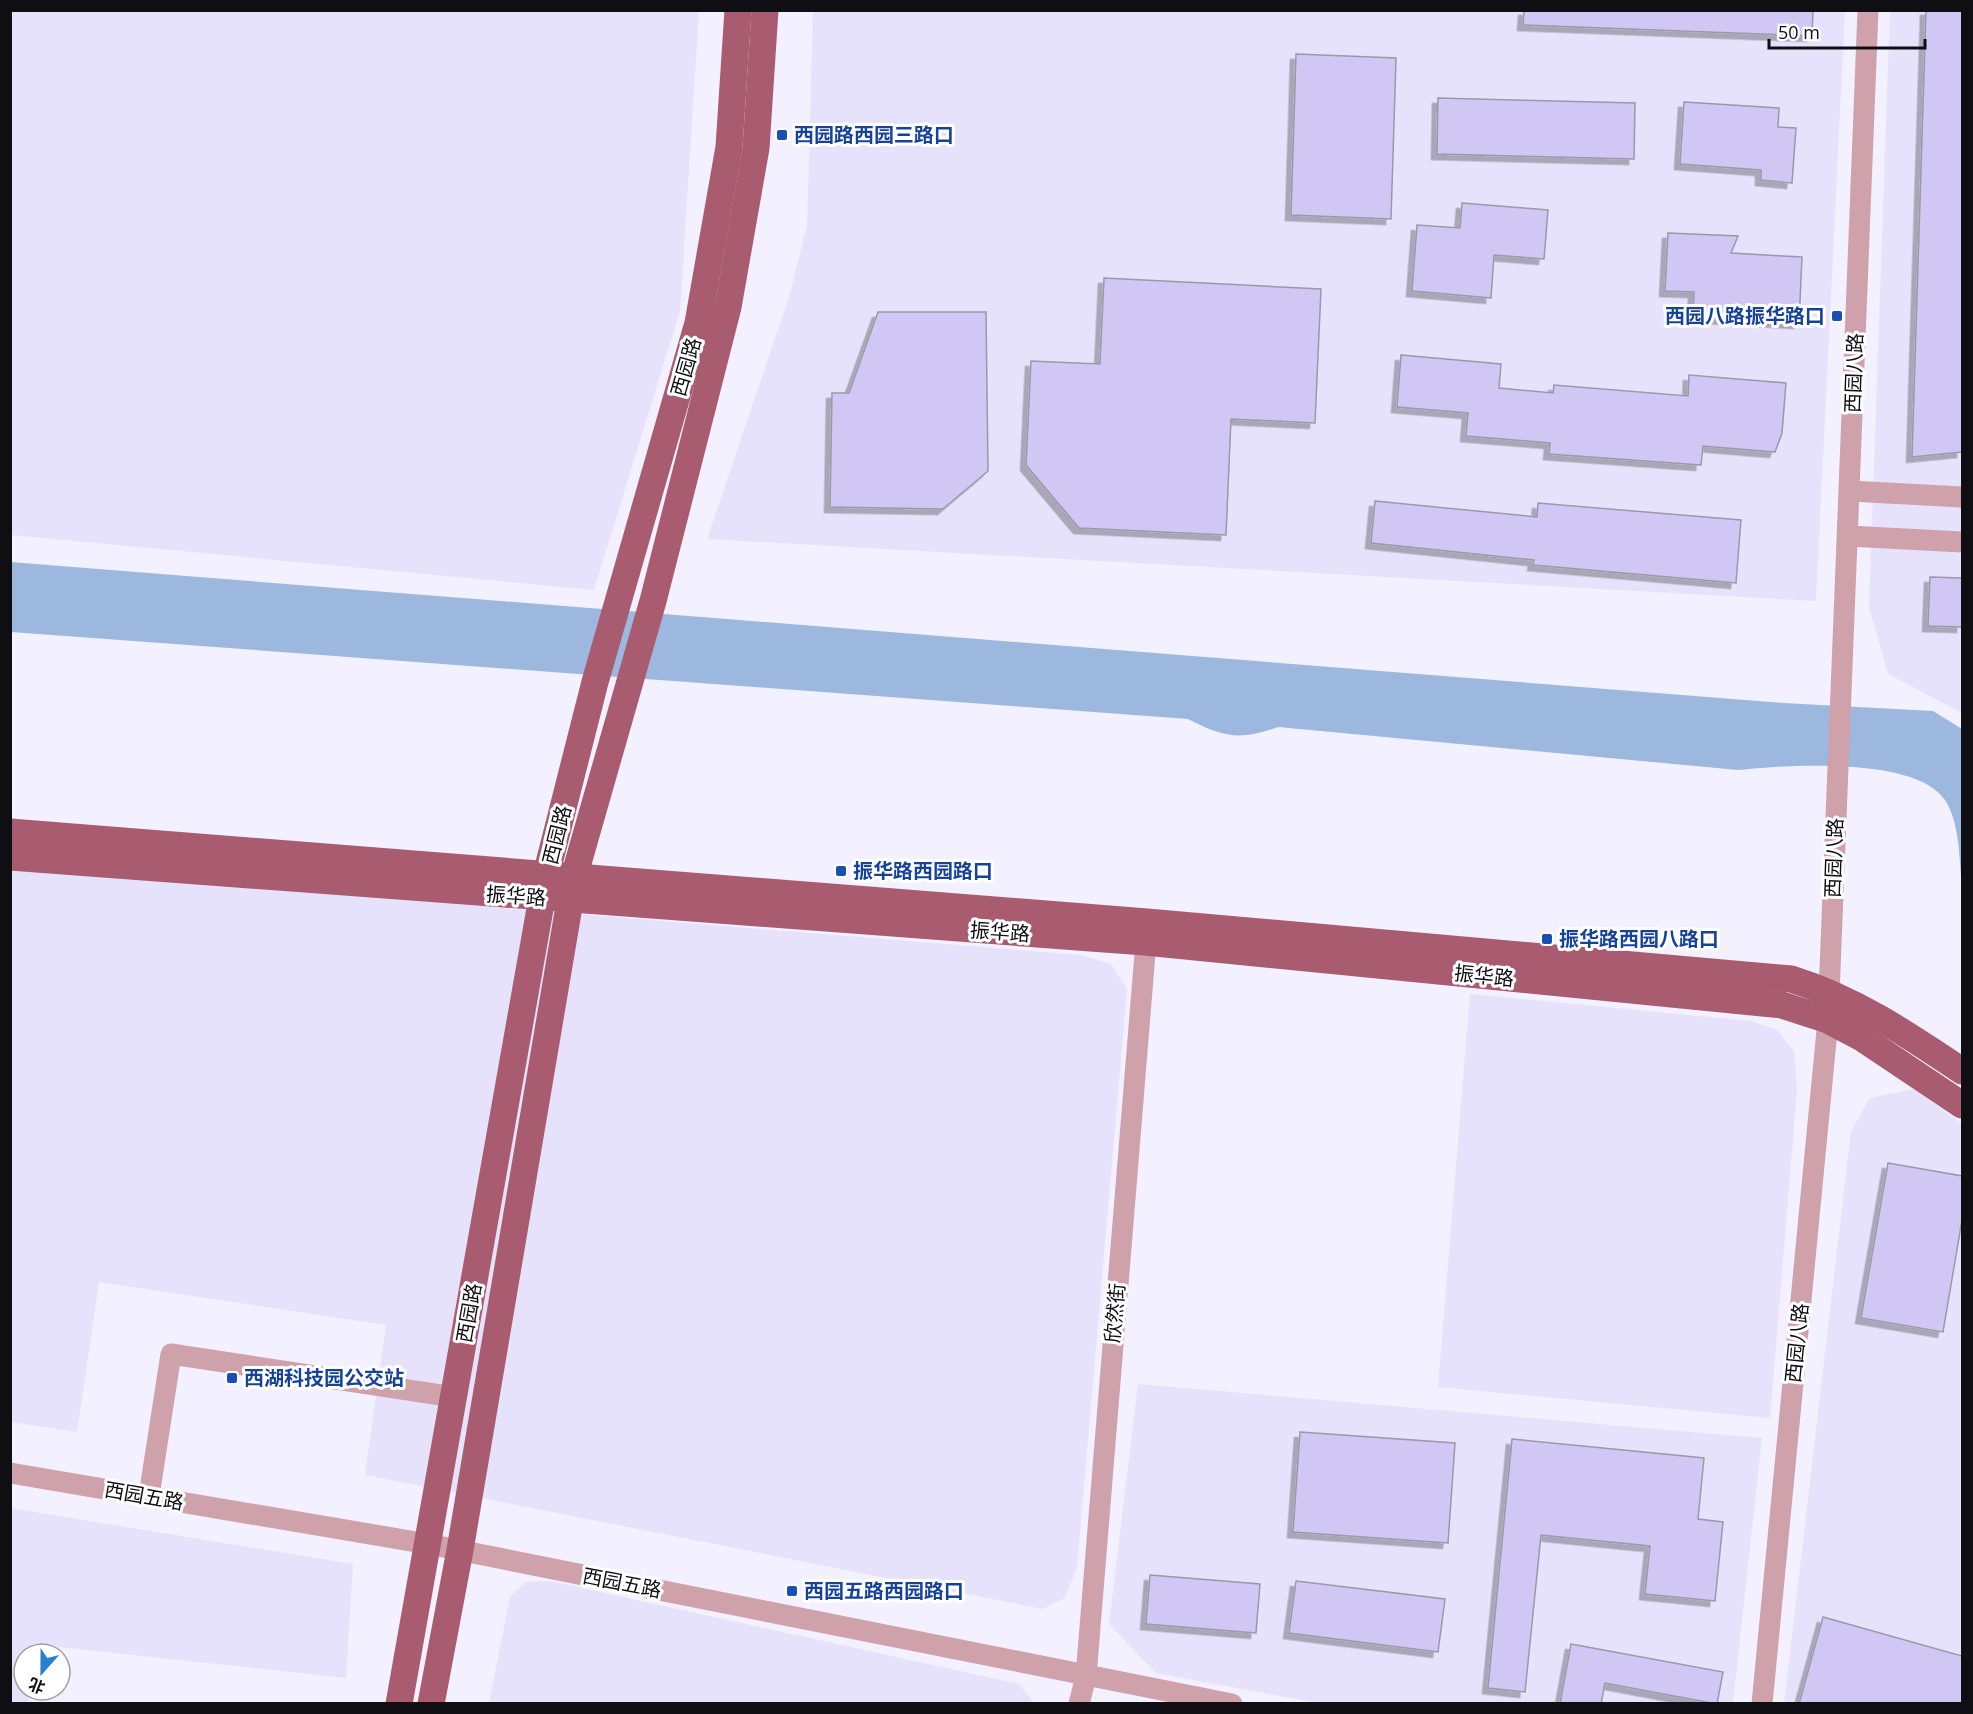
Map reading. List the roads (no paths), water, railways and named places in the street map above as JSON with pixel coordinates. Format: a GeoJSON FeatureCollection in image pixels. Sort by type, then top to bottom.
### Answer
{"type":"FeatureCollection","features":[{"type":"Feature","properties":{"kind":"main road","name":"西园路"},"geometry":{"type":"LineString","coordinates":[[399,1704],[544,886],[595,682],[698,323],[729,147],[738,10]]}},
{"type":"Feature","properties":{"kind":"main road","name":"西园路"},"geometry":{"type":"LineString","coordinates":[[431,1704],[460,1550],[572,888],[653,601],[728,307],[756,148],[765,10]]}},
{"type":"Feature","properties":{"kind":"main road","name":"振华路"},"geometry":{"type":"LineString","coordinates":[[10,832],[544,886]]}},
{"type":"Feature","properties":{"kind":"main road","name":"振华路"},"geometry":{"type":"LineString","coordinates":[[10,857],[544,886],[1791,979],[1829,991],[1886,1020],[1962,1071]]}},
{"type":"Feature","properties":{"kind":"main road","name":"振华路"},"geometry":{"type":"LineString","coordinates":[[1146,932],[1782,1005],[1828,1020],[1862,1038],[1962,1105]]}},
{"type":"Feature","properties":{"kind":"street","name":"西园八路"},"geometry":{"type":"LineString","coordinates":[[1762,1704],[1828,1020],[1868,10]]}},
{"type":"Feature","properties":{"kind":"street"},"geometry":{"type":"LineString","coordinates":[[1916,494],[1929,484],[1962,487]]}},
{"type":"Feature","properties":{"kind":"street"},"geometry":{"type":"LineString","coordinates":[[1850,490],[1962,497]]}},
{"type":"Feature","properties":{"kind":"street"},"geometry":{"type":"LineString","coordinates":[[1848,536],[1962,542]]}},
{"type":"Feature","properties":{"kind":"street","name":"欣然街"},"geometry":{"type":"LineString","coordinates":[[1079,1704],[1086,1676],[1146,932]]}},
{"type":"Feature","properties":{"kind":"street"},"geometry":{"type":"LineString","coordinates":[[149,1496],[171,1354],[454,1397]]}},
{"type":"Feature","properties":{"kind":"street","name":"西园五路"},"geometry":{"type":"LineString","coordinates":[[10,1473],[460,1550],[1232,1704]]}},
{"type":"Feature","properties":{"kind":"water"},"geometry":{"type":"Polygon","coordinates":[[[10,562],[1783,703],[1933,711],[1962,729],[1962,885],[1954,819],[1945,800],[1930,786],[1907,776],[1879,770],[1786,766],[1738,770],[1278,727],[1253,734],[1232,735],[1211,730],[1188,719],[11,632],[10,562]]]}},
{"type":"Feature","properties":{"kind":"place","name":"西园路西园三路口"},"geometry":{"type":"Point","coordinates":[782,135]}},
{"type":"Feature","properties":{"kind":"place","name":"西园八路振华路口"},"geometry":{"type":"Point","coordinates":[1837,316]}},
{"type":"Feature","properties":{"kind":"place","name":"振华路西园路口"},"geometry":{"type":"Point","coordinates":[841,871]}},
{"type":"Feature","properties":{"kind":"place","name":"振华路西园八路口"},"geometry":{"type":"Point","coordinates":[1547,939]}},
{"type":"Feature","properties":{"kind":"place","name":"西湖科技园公交站"},"geometry":{"type":"Point","coordinates":[232,1378]}},
{"type":"Feature","properties":{"kind":"place","name":"西园五路西园路口"},"geometry":{"type":"Point","coordinates":[792,1591]}}]}
